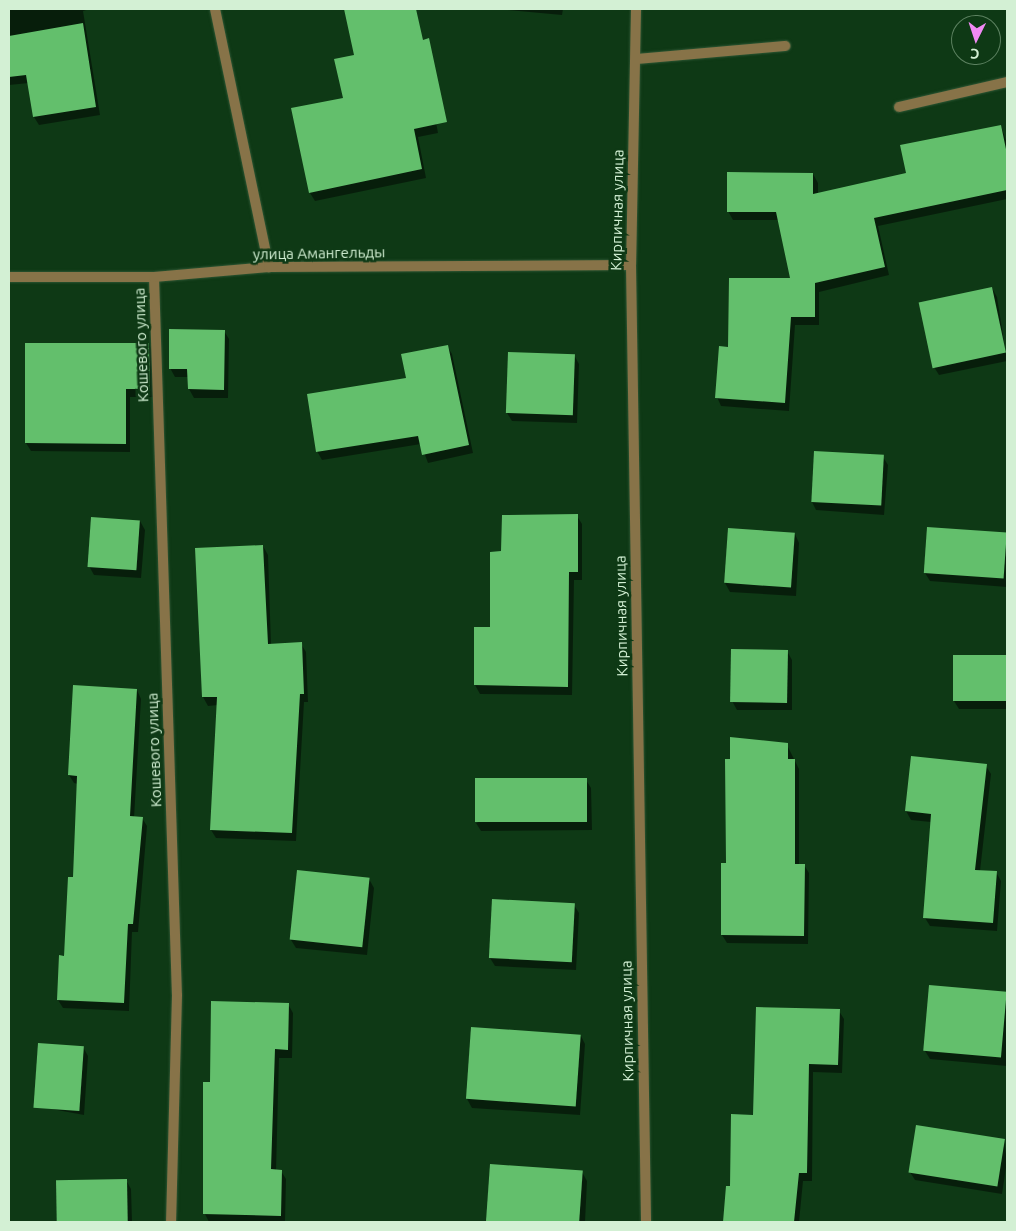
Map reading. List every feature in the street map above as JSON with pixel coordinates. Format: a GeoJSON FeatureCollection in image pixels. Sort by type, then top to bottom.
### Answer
{"type":"FeatureCollection","features":[{"type":"Feature","properties":{"kind":"street"},"geometry":{"type":"LineString","coordinates":[[215,9],[269,267]]}},
{"type":"Feature","properties":{"kind":"street","name":"Кирпичная улица"},"geometry":{"type":"LineString","coordinates":[[636,9],[630,265],[646,1222]]}},
{"type":"Feature","properties":{"kind":"street"},"geometry":{"type":"LineString","coordinates":[[636,59],[785,46]]}},
{"type":"Feature","properties":{"kind":"street"},"geometry":{"type":"LineString","coordinates":[[899,108],[1007,82]]}},
{"type":"Feature","properties":{"kind":"street","name":"улица Амангельды"},"geometry":{"type":"LineString","coordinates":[[9,277],[154,277],[269,267],[630,265]]}},
{"type":"Feature","properties":{"kind":"street","name":"Кошевого улица"},"geometry":{"type":"LineString","coordinates":[[154,277],[177,995],[171,1222]]}},
{"type":"Feature","properties":{"kind":"building"},"geometry":{"type":"Polygon","coordinates":[[[344,9],[416,9],[423,40],[429,38],[447,122],[414,129],[422,169],[309,193],[291,108],[343,98],[334,59],[354,55],[344,9]]]}},
{"type":"Feature","properties":{"kind":"building"},"geometry":{"type":"Polygon","coordinates":[[[83,23],[96,107],[33,117],[26,75],[9,77],[9,36],[83,23]]]}},
{"type":"Feature","properties":{"kind":"building"},"geometry":{"type":"Polygon","coordinates":[[[1001,125],[1007,154],[1007,190],[874,218],[885,267],[815,283],[815,317],[791,317],[785,403],[715,398],[719,346],[728,347],[729,278],[790,278],[776,212],[727,212],[727,172],[813,173],[813,194],[906,173],[900,145],[1001,125]]]}},
{"type":"Feature","properties":{"kind":"building"},"geometry":{"type":"Polygon","coordinates":[[[992,287],[1006,353],[933,368],[919,303],[992,287]]]}},
{"type":"Feature","properties":{"kind":"building"},"geometry":{"type":"Polygon","coordinates":[[[169,329],[225,330],[224,390],[188,389],[187,369],[169,369],[169,329]]]}},
{"type":"Feature","properties":{"kind":"building"},"geometry":{"type":"Polygon","coordinates":[[[25,343],[149,343],[150,389],[126,389],[126,444],[25,443],[25,343]]]}},
{"type":"Feature","properties":{"kind":"building"},"geometry":{"type":"Polygon","coordinates":[[[448,345],[469,445],[422,455],[418,436],[316,452],[307,394],[406,378],[401,354],[448,345]]]}},
{"type":"Feature","properties":{"kind":"building"},"geometry":{"type":"Polygon","coordinates":[[[508,352],[575,354],[573,415],[506,413],[508,352]]]}},
{"type":"Feature","properties":{"kind":"building"},"geometry":{"type":"Polygon","coordinates":[[[814,451],[884,455],[881,506],[811,502],[814,451]]]}},
{"type":"Feature","properties":{"kind":"building"},"geometry":{"type":"Polygon","coordinates":[[[578,514],[578,572],[569,572],[568,687],[474,685],[474,627],[490,627],[490,552],[501,551],[502,515],[578,514]]]}},
{"type":"Feature","properties":{"kind":"building"},"geometry":{"type":"Polygon","coordinates":[[[91,517],[140,520],[136,570],[88,567],[91,517]]]}},
{"type":"Feature","properties":{"kind":"building"},"geometry":{"type":"Polygon","coordinates":[[[927,527],[1007,533],[1004,578],[924,573],[927,527]]]}},
{"type":"Feature","properties":{"kind":"building"},"geometry":{"type":"Polygon","coordinates":[[[728,528],[795,533],[791,588],[724,583],[728,528]]]}},
{"type":"Feature","properties":{"kind":"building"},"geometry":{"type":"Polygon","coordinates":[[[263,545],[268,644],[302,642],[304,694],[300,694],[292,833],[210,830],[217,697],[202,697],[195,548],[263,545]]]}},
{"type":"Feature","properties":{"kind":"building"},"geometry":{"type":"Polygon","coordinates":[[[731,649],[788,650],[787,703],[730,702],[731,649]]]}},
{"type":"Feature","properties":{"kind":"building"},"geometry":{"type":"Polygon","coordinates":[[[953,655],[1007,655],[1007,701],[953,701],[953,655]]]}},
{"type":"Feature","properties":{"kind":"building"},"geometry":{"type":"Polygon","coordinates":[[[73,685],[137,689],[130,816],[143,817],[133,924],[128,924],[124,1003],[57,1000],[59,955],[64,956],[68,877],[73,877],[77,776],[68,775],[73,685]]]}},
{"type":"Feature","properties":{"kind":"building"},"geometry":{"type":"Polygon","coordinates":[[[730,737],[788,743],[788,759],[795,759],[795,864],[805,864],[804,936],[721,935],[721,863],[726,863],[725,759],[730,759],[730,737]]]}},
{"type":"Feature","properties":{"kind":"building"},"geometry":{"type":"Polygon","coordinates":[[[911,756],[987,764],[975,870],[997,871],[993,923],[923,918],[931,814],[905,811],[911,756]]]}},
{"type":"Feature","properties":{"kind":"building"},"geometry":{"type":"Polygon","coordinates":[[[475,778],[587,778],[587,822],[475,822],[475,778]]]}},
{"type":"Feature","properties":{"kind":"building"},"geometry":{"type":"Polygon","coordinates":[[[297,870],[370,878],[362,947],[290,940],[297,870]]]}},
{"type":"Feature","properties":{"kind":"building"},"geometry":{"type":"Polygon","coordinates":[[[492,899],[575,903],[572,962],[489,958],[492,899]]]}},
{"type":"Feature","properties":{"kind":"building"},"geometry":{"type":"Polygon","coordinates":[[[929,985],[1007,992],[1001,1058],[923,1051],[929,985]]]}},
{"type":"Feature","properties":{"kind":"building"},"geometry":{"type":"Polygon","coordinates":[[[211,1001],[289,1003],[288,1050],[275,1049],[271,1169],[282,1170],[281,1216],[203,1214],[203,1082],[210,1082],[211,1001]]]}},
{"type":"Feature","properties":{"kind":"building"},"geometry":{"type":"Polygon","coordinates":[[[756,1007],[840,1009],[838,1065],[809,1064],[807,1173],[799,1173],[794,1222],[723,1222],[726,1186],[730,1186],[731,1114],[753,1115],[756,1007]]]}},
{"type":"Feature","properties":{"kind":"building"},"geometry":{"type":"Polygon","coordinates":[[[471,1027],[581,1035],[576,1106],[466,1099],[471,1027]]]}},
{"type":"Feature","properties":{"kind":"building"},"geometry":{"type":"Polygon","coordinates":[[[38,1043],[84,1046],[79,1111],[33,1108],[38,1043]]]}},
{"type":"Feature","properties":{"kind":"building"},"geometry":{"type":"Polygon","coordinates":[[[916,1125],[1005,1139],[997,1186],[908,1172],[916,1125]]]}},
{"type":"Feature","properties":{"kind":"building"},"geometry":{"type":"Polygon","coordinates":[[[490,1164],[583,1170],[579,1222],[486,1222],[490,1164]]]}},
{"type":"Feature","properties":{"kind":"building"},"geometry":{"type":"Polygon","coordinates":[[[127,1179],[128,1222],[57,1222],[56,1180],[127,1179]]]}}]}
